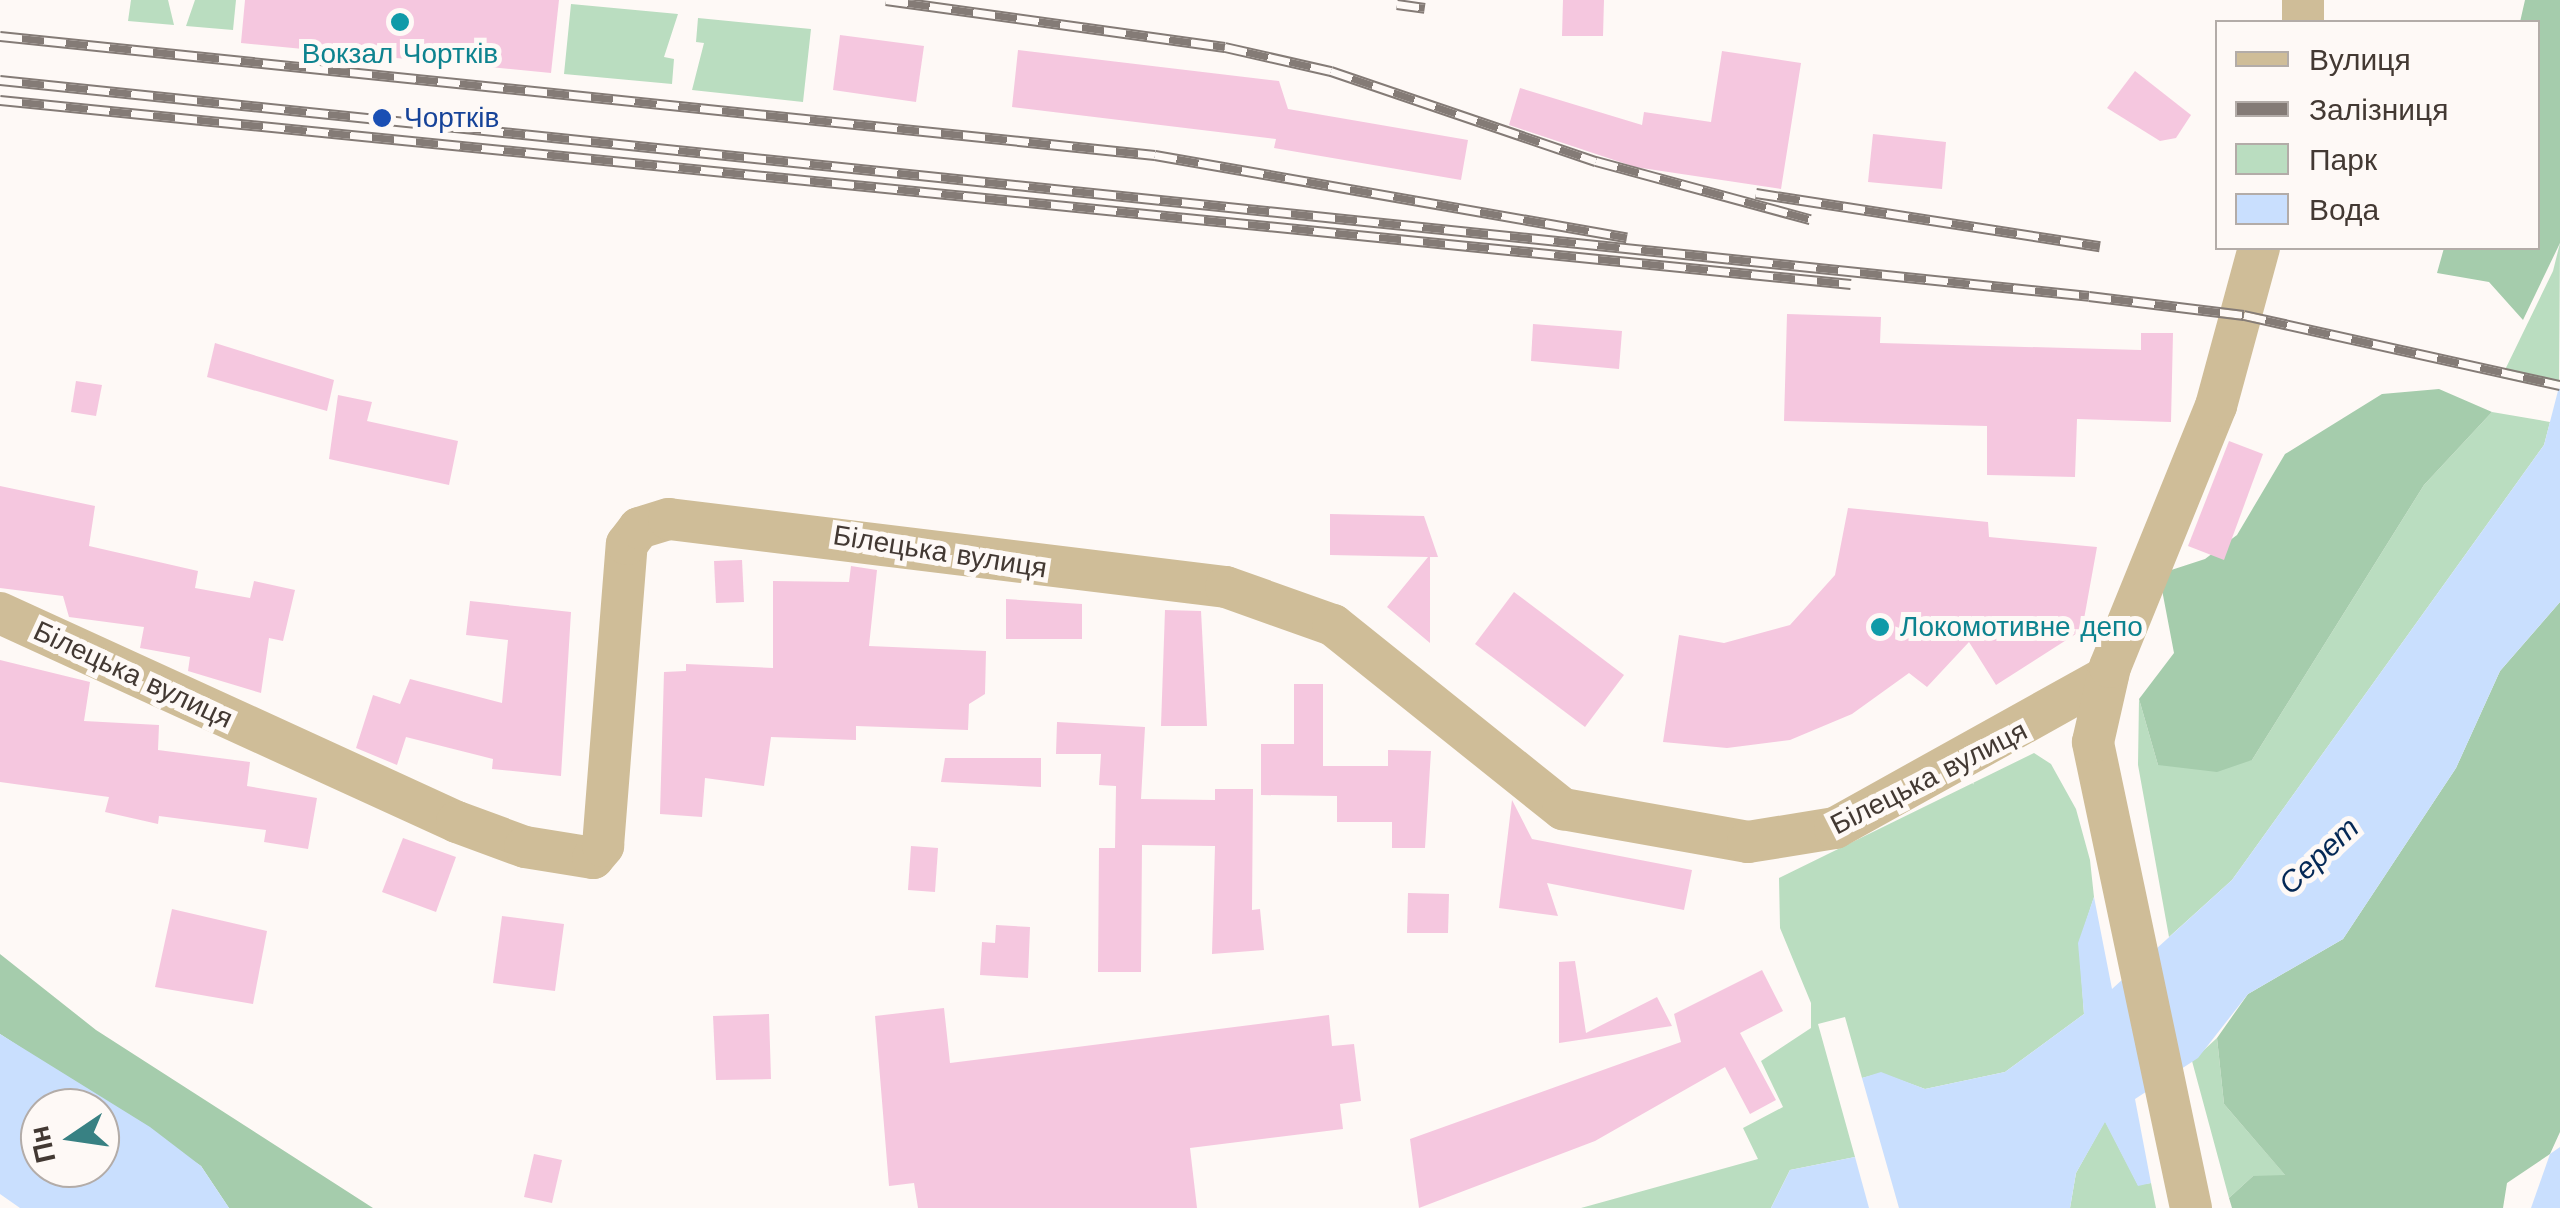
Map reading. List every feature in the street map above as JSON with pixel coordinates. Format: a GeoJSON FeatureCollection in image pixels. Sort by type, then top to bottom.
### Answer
{"type":"FeatureCollection","features":[{"type":"Feature","properties":{"kind":"street"},"geometry":{"type":"LineString","coordinates":[[2190,1197],[2116,887],[2097,788],[2093,742],[2108,676],[2216,406],[2259,250]]}},
{"type":"Feature","properties":{"kind":"street","name":"Білецька вулиця"},"geometry":{"type":"LineString","coordinates":[[0,613],[457,822],[525,847],[592,858],[604,846],[627,544],[639,528],[669,519],[1226,587],[1333,625],[1563,809],[1748,842],[1835,828],[2108,676]]}},
{"type":"Feature","properties":{"kind":"green space"},"geometry":{"type":"Polygon","coordinates":[[[131,0],[168,0],[174,25],[128,21],[131,0]]]}},
{"type":"Feature","properties":{"kind":"green space"},"geometry":{"type":"Polygon","coordinates":[[[195,0],[236,0],[233,30],[186,26],[195,0]]]}},
{"type":"Feature","properties":{"kind":"green space"},"geometry":{"type":"Polygon","coordinates":[[[2525,0],[2560,0],[2560,243],[2523,320],[2489,282],[2437,273],[2443,250],[2540,250],[2540,20],[2520,20],[2525,0]]]}},
{"type":"Feature","properties":{"kind":"green space"},"geometry":{"type":"Polygon","coordinates":[[[571,4],[678,14],[664,57],[674,59],[672,84],[564,74],[571,4]]]}},
{"type":"Feature","properties":{"kind":"green space"},"geometry":{"type":"Polygon","coordinates":[[[698,18],[811,29],[803,102],[692,90],[704,43],[696,42],[698,18]]]}},
{"type":"Feature","properties":{"kind":"green space"},"geometry":{"type":"Polygon","coordinates":[[[2560,243],[2559,388],[2501,378],[2553,271],[2560,243]]]}},
{"type":"Feature","properties":{"kind":"green space"},"geometry":{"type":"Polygon","coordinates":[[[2439,389],[2492,412],[2424,485],[2252,760],[2217,772],[2158,765],[2139,699],[2174,653],[2159,574],[2205,559],[2237,535],[2285,454],[2382,394],[2439,389]]]}},
{"type":"Feature","properties":{"kind":"green space"},"geometry":{"type":"Polygon","coordinates":[[[2492,412],[2550,422],[2544,445],[2232,880],[2169,937],[2138,765],[2139,699],[2158,765],[2252,760],[2424,485],[2492,412]]]}},
{"type":"Feature","properties":{"kind":"green space"},"geometry":{"type":"Polygon","coordinates":[[[2560,602],[2560,1132],[2550,1154],[2507,1183],[2503,1208],[2232,1208],[2229,1198],[2253,1176],[2285,1175],[2224,1104],[2217,1038],[2248,994],[2343,939],[2456,768],[2500,671],[2560,602]]]}},
{"type":"Feature","properties":{"kind":"green space"},"geometry":{"type":"Polygon","coordinates":[[[2034,753],[2051,764],[2076,809],[2090,860],[2094,897],[2079,943],[2084,1014],[2005,1072],[1925,1089],[1881,1073],[1862,1078],[1845,1017],[1818,1024],[1855,1157],[1790,1170],[1771,1208],[1581,1208],[1758,1159],[1743,1128],[1783,1107],[1761,1061],[1811,1028],[1811,1003],[1780,928],[1779,878],[2034,753]]]}},
{"type":"Feature","properties":{"kind":"green space"},"geometry":{"type":"Polygon","coordinates":[[[0,954],[96,1030],[373,1208],[229,1208],[201,1166],[120,1113],[120,1088],[82,1088],[0,1034],[0,954]]]}},
{"type":"Feature","properties":{"kind":"green space"},"geometry":{"type":"Polygon","coordinates":[[[2217,1038],[2224,1104],[2286,1176],[2253,1176],[2229,1198],[2192,1061],[2217,1038]]]}},
{"type":"Feature","properties":{"kind":"green space"},"geometry":{"type":"Polygon","coordinates":[[[2105,1121],[2138,1185],[2151,1183],[2156,1208],[2070,1208],[2076,1173],[2105,1121]]]}},
{"type":"Feature","properties":{"kind":"water","name":"Серет"},"geometry":{"type":"Polygon","coordinates":[[[2560,383],[2560,602],[2500,671],[2456,768],[2343,939],[2248,994],[2198,1058],[2135,1099],[2151,1183],[2138,1186],[2105,1122],[2076,1173],[2070,1208],[1899,1208],[1862,1078],[1881,1072],[1925,1089],[2005,1072],[2084,1014],[2078,943],[2094,897],[2112,989],[2232,880],[2544,445],[2560,383]]]}},
{"type":"Feature","properties":{"kind":"water"},"geometry":{"type":"Polygon","coordinates":[[[0,1034],[87,1088],[20,1088],[20,1188],[120,1188],[120,1108],[201,1166],[229,1208],[20,1208],[0,1194],[0,1034]]]}},
{"type":"Feature","properties":{"kind":"water"},"geometry":{"type":"Polygon","coordinates":[[[2560,1147],[2560,1208],[2531,1208],[2550,1154],[2560,1147]]]}},
{"type":"Feature","properties":{"kind":"water"},"geometry":{"type":"Polygon","coordinates":[[[1855,1157],[1869,1208],[1771,1208],[1790,1170],[1855,1157]]]}},
{"type":"Feature","properties":{"kind":"building","name":"Вокзал Чортків"},"geometry":{"type":"Polygon","coordinates":[[[245,0],[559,0],[551,73],[241,43],[245,0]]]}},
{"type":"Feature","properties":{"kind":"building"},"geometry":{"type":"Polygon","coordinates":[[[1563,0],[1604,0],[1603,36],[1562,36],[1563,0]]]}},
{"type":"Feature","properties":{"kind":"building"},"geometry":{"type":"Polygon","coordinates":[[[840,35],[924,46],[916,102],[833,90],[840,35]]]}},
{"type":"Feature","properties":{"kind":"building"},"geometry":{"type":"Polygon","coordinates":[[[1018,50],[1279,81],[1288,109],[1468,140],[1461,180],[1274,148],[1276,139],[1012,107],[1018,50]]]}},
{"type":"Feature","properties":{"kind":"building"},"geometry":{"type":"Polygon","coordinates":[[[1722,51],[1801,63],[1781,189],[1635,167],[1509,125],[1520,88],[1642,125],[1644,112],[1711,122],[1722,51]]]}},
{"type":"Feature","properties":{"kind":"building"},"geometry":{"type":"Polygon","coordinates":[[[2135,71],[2191,115],[2176,138],[2160,141],[2107,108],[2135,71]]]}},
{"type":"Feature","properties":{"kind":"building"},"geometry":{"type":"Polygon","coordinates":[[[1873,134],[1946,142],[1942,189],[1868,182],[1873,134]]]}},
{"type":"Feature","properties":{"kind":"building"},"geometry":{"type":"Polygon","coordinates":[[[1787,314],[1881,317],[1880,343],[2141,350],[2141,333],[2173,333],[2171,422],[2077,419],[2075,477],[1987,475],[1987,426],[1784,421],[1787,314]]]}},
{"type":"Feature","properties":{"kind":"building"},"geometry":{"type":"Polygon","coordinates":[[[1533,324],[1622,331],[1619,369],[1531,361],[1533,324]]]}},
{"type":"Feature","properties":{"kind":"building"},"geometry":{"type":"Polygon","coordinates":[[[215,343],[334,380],[327,411],[207,377],[215,343]]]}},
{"type":"Feature","properties":{"kind":"building"},"geometry":{"type":"Polygon","coordinates":[[[76,381],[102,385],[96,416],[71,412],[76,381]]]}},
{"type":"Feature","properties":{"kind":"building"},"geometry":{"type":"Polygon","coordinates":[[[338,395],[372,402],[367,421],[458,441],[449,485],[329,459],[338,395]]]}},
{"type":"Feature","properties":{"kind":"building"},"geometry":{"type":"Polygon","coordinates":[[[2229,441],[2263,454],[2224,560],[2188,546],[2229,441]]]}},
{"type":"Feature","properties":{"kind":"building"},"geometry":{"type":"Polygon","coordinates":[[[0,486],[95,506],[89,546],[198,571],[195,588],[250,598],[254,581],[295,590],[283,641],[269,638],[261,693],[188,671],[190,657],[140,648],[144,627],[69,617],[63,596],[0,588],[0,486]]]}},
{"type":"Feature","properties":{"kind":"building","name":"Локомотивне депо"},"geometry":{"type":"Polygon","coordinates":[[[1848,508],[1988,522],[1989,537],[2097,547],[2082,630],[1996,685],[1969,642],[1927,687],[1909,673],[1852,714],[1790,740],[1727,748],[1663,742],[1679,635],[1724,643],[1790,625],[1835,575],[1848,508]]]}},
{"type":"Feature","properties":{"kind":"building"},"geometry":{"type":"Polygon","coordinates":[[[1330,514],[1424,516],[1438,557],[1430,557],[1430,643],[1387,607],[1428,557],[1330,555],[1330,514]]]}},
{"type":"Feature","properties":{"kind":"building"},"geometry":{"type":"Polygon","coordinates":[[[742,560],[744,602],[716,603],[714,561],[742,560]]]}},
{"type":"Feature","properties":{"kind":"building"},"geometry":{"type":"Polygon","coordinates":[[[851,566],[877,570],[869,646],[986,651],[985,694],[969,704],[968,730],[856,726],[856,740],[771,737],[764,786],[705,778],[702,817],[660,814],[664,672],[686,671],[686,664],[773,668],[773,581],[849,582],[851,566]]]}},
{"type":"Feature","properties":{"kind":"building"},"geometry":{"type":"Polygon","coordinates":[[[1514,592],[1624,675],[1585,727],[1475,644],[1514,592]]]}},
{"type":"Feature","properties":{"kind":"building"},"geometry":{"type":"Polygon","coordinates":[[[1006,599],[1082,604],[1082,639],[1006,639],[1006,599]]]}},
{"type":"Feature","properties":{"kind":"building"},"geometry":{"type":"Polygon","coordinates":[[[470,601],[571,612],[561,776],[492,769],[493,759],[406,737],[397,765],[356,748],[373,695],[400,704],[410,679],[502,703],[508,640],[466,635],[470,601]]]}},
{"type":"Feature","properties":{"kind":"building"},"geometry":{"type":"Polygon","coordinates":[[[1165,610],[1201,611],[1207,726],[1161,726],[1165,610]]]}},
{"type":"Feature","properties":{"kind":"building"},"geometry":{"type":"Polygon","coordinates":[[[0,660],[90,682],[84,721],[159,725],[158,750],[250,762],[247,786],[317,798],[308,849],[264,842],[266,830],[159,816],[158,824],[105,812],[109,797],[0,782],[0,660]]]}},
{"type":"Feature","properties":{"kind":"building"},"geometry":{"type":"Polygon","coordinates":[[[1294,684],[1323,684],[1323,766],[1388,766],[1388,750],[1431,751],[1425,848],[1392,848],[1392,822],[1337,822],[1337,796],[1261,795],[1261,744],[1294,744],[1294,684]]]}},
{"type":"Feature","properties":{"kind":"building"},"geometry":{"type":"Polygon","coordinates":[[[1057,722],[1145,727],[1141,799],[1215,800],[1215,789],[1253,789],[1252,910],[1260,909],[1264,950],[1212,954],[1215,846],[1142,845],[1141,972],[1098,972],[1099,848],[1115,848],[1116,786],[1099,785],[1101,754],[1056,754],[1057,722]]]}},
{"type":"Feature","properties":{"kind":"building"},"geometry":{"type":"Polygon","coordinates":[[[945,758],[1041,758],[1041,787],[941,782],[945,758]]]}},
{"type":"Feature","properties":{"kind":"building"},"geometry":{"type":"Polygon","coordinates":[[[1512,800],[1532,839],[1692,870],[1684,910],[1547,883],[1558,916],[1499,908],[1512,800]]]}},
{"type":"Feature","properties":{"kind":"building"},"geometry":{"type":"Polygon","coordinates":[[[403,838],[456,857],[436,912],[382,892],[403,838]]]}},
{"type":"Feature","properties":{"kind":"building"},"geometry":{"type":"Polygon","coordinates":[[[911,846],[938,848],[935,892],[908,890],[911,846]]]}},
{"type":"Feature","properties":{"kind":"building"},"geometry":{"type":"Polygon","coordinates":[[[1408,893],[1449,894],[1448,933],[1407,933],[1408,893]]]}},
{"type":"Feature","properties":{"kind":"building"},"geometry":{"type":"Polygon","coordinates":[[[172,909],[267,931],[253,1004],[155,987],[172,909]]]}},
{"type":"Feature","properties":{"kind":"building"},"geometry":{"type":"Polygon","coordinates":[[[502,916],[564,924],[555,991],[493,983],[502,916]]]}},
{"type":"Feature","properties":{"kind":"building"},"geometry":{"type":"Polygon","coordinates":[[[996,925],[1030,927],[1028,978],[980,975],[982,942],[995,943],[996,925]]]}},
{"type":"Feature","properties":{"kind":"building"},"geometry":{"type":"Polygon","coordinates":[[[1575,961],[1586,1033],[1657,997],[1672,1026],[1559,1043],[1559,962],[1575,961]]]}},
{"type":"Feature","properties":{"kind":"building"},"geometry":{"type":"Polygon","coordinates":[[[1762,970],[1783,1011],[1740,1033],[1776,1100],[1750,1114],[1725,1067],[1595,1141],[1419,1208],[1410,1139],[1681,1042],[1674,1014],[1762,970]]]}},
{"type":"Feature","properties":{"kind":"building"},"geometry":{"type":"Polygon","coordinates":[[[944,1008],[950,1063],[1329,1015],[1332,1046],[1354,1044],[1361,1101],[1340,1104],[1343,1129],[1190,1148],[1197,1208],[918,1208],[914,1183],[889,1186],[875,1016],[944,1008]]]}},
{"type":"Feature","properties":{"kind":"building"},"geometry":{"type":"Polygon","coordinates":[[[769,1014],[771,1079],[716,1080],[713,1016],[769,1014]]]}},
{"type":"Feature","properties":{"kind":"building"},"geometry":{"type":"Polygon","coordinates":[[[534,1154],[562,1160],[552,1203],[524,1197],[534,1154]]]}},
{"type":"Feature","properties":{"kind":"railway"},"geometry":{"type":"LineString","coordinates":[[886,0],[1225,47],[1331,71],[1596,161],[1810,219]]}},
{"type":"Feature","properties":{"kind":"railway"},"geometry":{"type":"LineString","coordinates":[[1397,4],[1425,8]]}},
{"type":"Feature","properties":{"kind":"railway"},"geometry":{"type":"LineString","coordinates":[[0,36],[1155,155],[1627,237]]}},
{"type":"Feature","properties":{"kind":"railway"},"geometry":{"type":"LineString","coordinates":[[0,80],[2089,296],[2244,315],[2560,385]]}},
{"type":"Feature","properties":{"kind":"railway"},"geometry":{"type":"LineString","coordinates":[[0,100],[1851,284]]}},
{"type":"Feature","properties":{"kind":"railway"},"geometry":{"type":"LineString","coordinates":[[1756,193],[2100,246]]}},
{"type":"Feature","properties":{"kind":"place","name":"Вокзал Чортків"},"geometry":{"type":"Point","coordinates":[400,22]}},
{"type":"Feature","properties":{"kind":"place","name":"Чортків"},"geometry":{"type":"Point","coordinates":[382,118]}},
{"type":"Feature","properties":{"kind":"place","name":"Локомотивне депо"},"geometry":{"type":"Point","coordinates":[1880,627]}}]}
